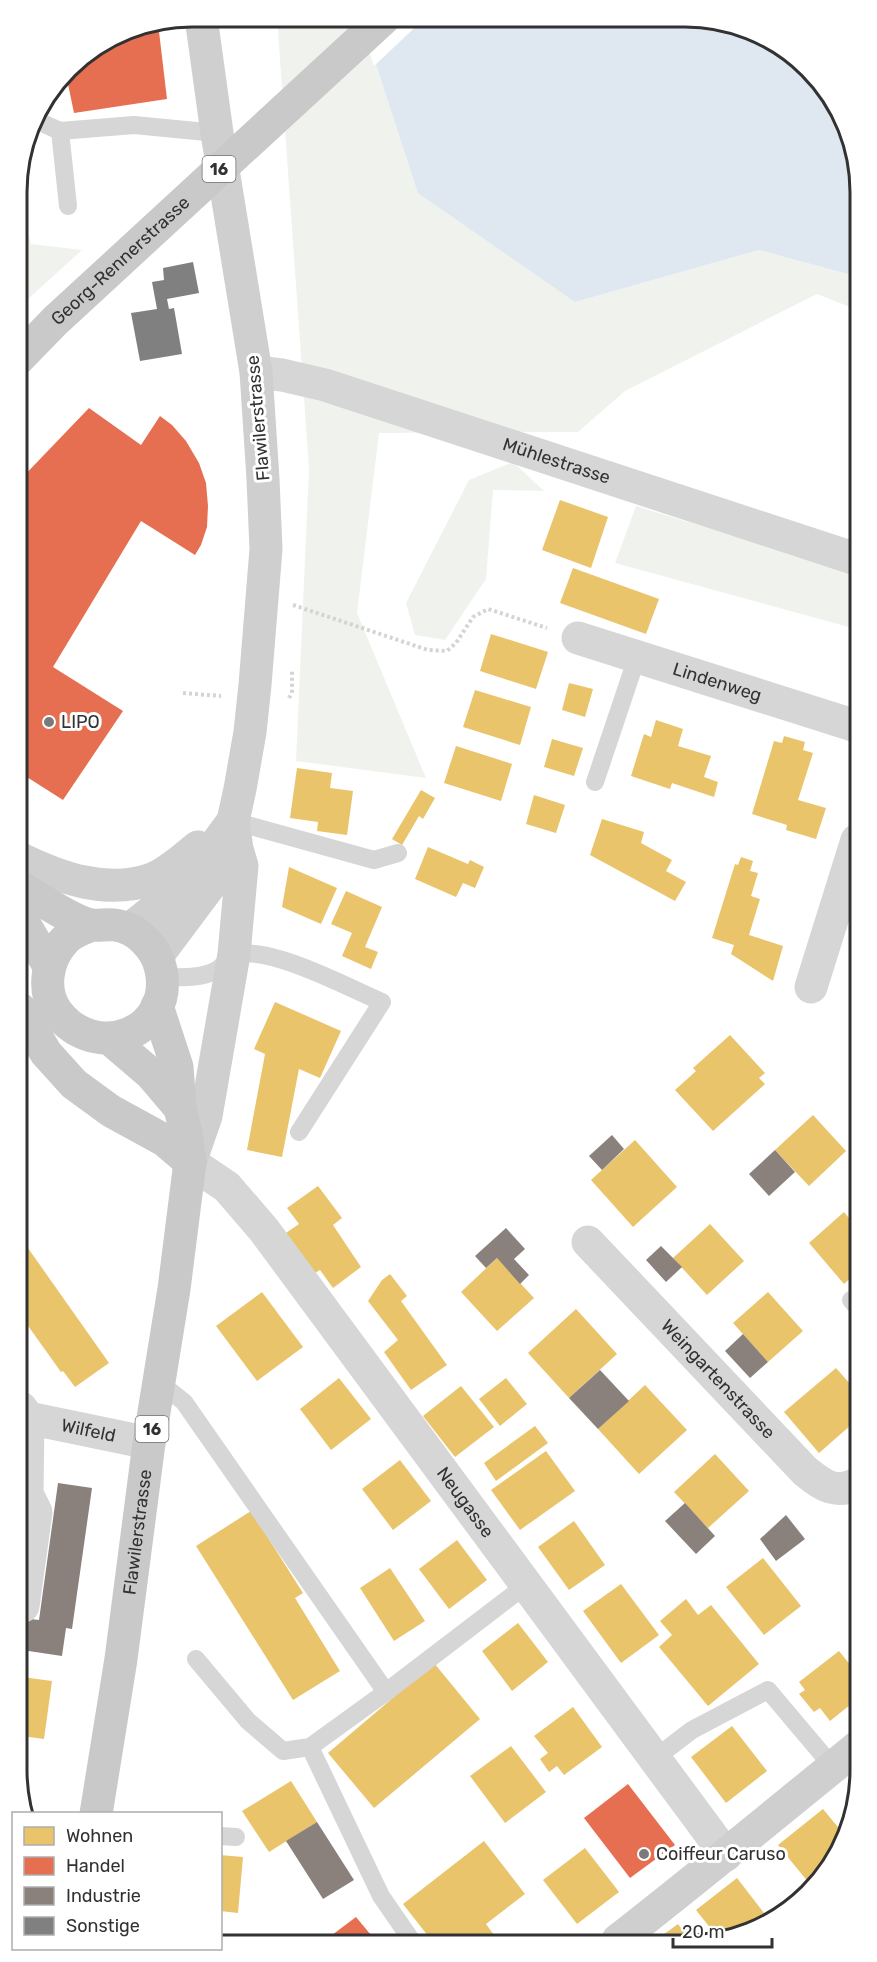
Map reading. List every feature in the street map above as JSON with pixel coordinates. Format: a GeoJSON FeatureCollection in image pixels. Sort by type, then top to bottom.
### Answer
{"type":"FeatureCollection","features":[{"type":"Feature","properties":{"kind":"main road","name":"Flawilerstrasse"},"geometry":{"type":"LineString","coordinates":[[96,1812],[121,1659],[149,1443],[160,1383],[190,1162],[180,1108],[177,1067],[159,980],[210,888],[235,835],[250,732],[266,549],[255,372],[203,27]]}},
{"type":"Feature","properties":{"kind":"main road","name":"Georg-Rennerstrasse"},"geometry":{"type":"LineString","coordinates":[[27,350],[55,321],[374,27]]}},
{"type":"Feature","properties":{"kind":"main road","name":"Flawilerstrasse"},"geometry":{"type":"LineString","coordinates":[[130,930],[170,897],[235,835]]}},
{"type":"Feature","properties":{"kind":"main road"},"geometry":{"type":"LineString","coordinates":[[27,862],[51,873],[88,883],[127,885],[154,878],[235,835],[242,866],[234,954],[206,1116],[190,1162],[164,1140],[111,1110],[74,1084],[46,1053],[27,1021]]}},
{"type":"Feature","properties":{"kind":"main road"},"geometry":{"type":"LineString","coordinates":[[27,891],[63,913],[92,925],[118,925],[146,941],[159,980],[149,1019],[138,1029],[110,1039],[89,1037],[69,1026],[55,1009],[48,989],[49,966],[55,952],[65,940],[92,925]]}},
{"type":"Feature","properties":{"kind":"main road"},"geometry":{"type":"LineString","coordinates":[[27,927],[49,966]]}},
{"type":"Feature","properties":{"kind":"main road","name":"Flawilerstrasse"},"geometry":{"type":"LineString","coordinates":[[110,1039],[151,1074],[180,1108]]}},
{"type":"Feature","properties":{"kind":"main road"},"geometry":{"type":"LineString","coordinates":[[624,1935],[850,1753]]}},
{"type":"Feature","properties":{"kind":"street","name":"Mühlestrasse"},"geometry":{"type":"LineString","coordinates":[[255,372],[282,375],[325,386],[850,557]]}},
{"type":"Feature","properties":{"kind":"street","name":"Lindenweg"},"geometry":{"type":"LineString","coordinates":[[578,638],[850,724]]}},
{"type":"Feature","properties":{"kind":"street"},"geometry":{"type":"LineString","coordinates":[[811,987],[850,862]]}},
{"type":"Feature","properties":{"kind":"street","name":"Neugasse"},"geometry":{"type":"LineString","coordinates":[[190,1162],[227,1187],[264,1230],[726,1855]]}},
{"type":"Feature","properties":{"kind":"street","name":"Weingartenstrasse"},"geometry":{"type":"LineString","coordinates":[[588,1242],[805,1471],[820,1484],[835,1489],[850,1487]]}},
{"type":"Feature","properties":{"kind":"street","name":"Wilfeld"},"geometry":{"type":"LineString","coordinates":[[27,1412],[149,1443]]}},
{"type":"Feature","properties":{"kind":"street","name":"Wilfeld"},"geometry":{"type":"LineString","coordinates":[[27,1494],[36,1512],[27,1577]]}},
{"type":"Feature","properties":{"kind":"lane"},"geometry":{"type":"LineString","coordinates":[[42,124],[60,131],[134,126],[217,133]]}},
{"type":"Feature","properties":{"kind":"lane"},"geometry":{"type":"LineString","coordinates":[[60,131],[68,206]]}},
{"type":"Feature","properties":{"kind":"lane"},"geometry":{"type":"LineString","coordinates":[[595,782],[637,657]]}},
{"type":"Feature","properties":{"kind":"lane"},"geometry":{"type":"LineString","coordinates":[[235,835],[374,860],[398,853]]}},
{"type":"Feature","properties":{"kind":"lane"},"geometry":{"type":"LineString","coordinates":[[159,980],[201,976],[218,969],[234,954],[251,952],[277,957],[382,1002],[299,1132]]}},
{"type":"Feature","properties":{"kind":"lane"},"geometry":{"type":"LineString","coordinates":[[160,1383],[184,1402],[386,1692]]}},
{"type":"Feature","properties":{"kind":"lane"},"geometry":{"type":"LineString","coordinates":[[196,1659],[248,1721],[283,1751],[310,1747],[526,1585]]}},
{"type":"Feature","properties":{"kind":"lane"},"geometry":{"type":"LineString","coordinates":[[654,1759],[692,1730],[768,1690],[832,1767]]}},
{"type":"Feature","properties":{"kind":"lane"},"geometry":{"type":"LineString","coordinates":[[310,1747],[381,1896],[408,1935]]}},
{"type":"Feature","properties":{"kind":"path"},"geometry":{"type":"LineString","coordinates":[[292,605],[428,650],[447,651],[456,643],[473,617],[488,609],[578,638]]}},
{"type":"Feature","properties":{"kind":"path"},"geometry":{"type":"LineString","coordinates":[[183,693],[220,695],[222,703]]}},
{"type":"Feature","properties":{"kind":"shaded area"},"geometry":{"type":"Polygon","coordinates":[[[278,27],[368,27],[575,302],[759,250],[850,275],[850,307],[817,294],[625,391],[578,432],[379,433],[357,613],[426,778],[296,761],[309,469],[278,27]]]}},
{"type":"Feature","properties":{"kind":"shaded area"},"geometry":{"type":"Polygon","coordinates":[[[364,27],[685,27],[718,30],[758,44],[786,61],[816,91],[828,109],[844,149],[849,170],[850,275],[759,250],[575,302],[418,193],[364,27]]]}},
{"type":"Feature","properties":{"kind":"shaded area"},"geometry":{"type":"Polygon","coordinates":[[[27,230],[31,244],[82,250],[27,300],[27,230]]]}},
{"type":"Feature","properties":{"kind":"shaded area"},"geometry":{"type":"Polygon","coordinates":[[[513,462],[544,491],[493,490],[486,579],[445,640],[415,635],[406,603],[469,480],[513,462]]]}},
{"type":"Feature","properties":{"kind":"shaded area"},"geometry":{"type":"Polygon","coordinates":[[[636,506],[850,571],[850,627],[615,563],[636,506]]]}},
{"type":"Feature","properties":{"kind":"pier"},"geometry":{"type":"Polygon","coordinates":[[[361,27],[415,27],[374,66],[361,27]]]}},
{"type":"Feature","properties":{"kind":"building: Wohnen"},"geometry":{"type":"Polygon","coordinates":[[[560,500],[608,517],[591,568],[542,550],[560,500]]]}},
{"type":"Feature","properties":{"kind":"building: Wohnen"},"geometry":{"type":"Polygon","coordinates":[[[573,568],[659,599],[646,634],[560,603],[573,568]]]}},
{"type":"Feature","properties":{"kind":"building: Wohnen"},"geometry":{"type":"Polygon","coordinates":[[[491,634],[548,652],[536,689],[480,671],[491,634]]]}},
{"type":"Feature","properties":{"kind":"building: Wohnen"},"geometry":{"type":"Polygon","coordinates":[[[569,683],[593,689],[585,717],[562,710],[569,683]]]}},
{"type":"Feature","properties":{"kind":"building: Wohnen"},"geometry":{"type":"Polygon","coordinates":[[[475,690],[531,707],[520,745],[463,727],[475,690]]]}},
{"type":"Feature","properties":{"kind":"building: Wohnen"},"geometry":{"type":"Polygon","coordinates":[[[656,720],[683,729],[678,746],[711,756],[704,777],[718,782],[714,797],[672,783],[670,789],[631,776],[644,734],[651,737],[656,720]]]}},
{"type":"Feature","properties":{"kind":"building: Wohnen"},"geometry":{"type":"Polygon","coordinates":[[[784,736],[805,742],[803,750],[813,753],[798,800],[826,808],[816,839],[786,830],[787,825],[752,814],[774,741],[782,743],[784,736]]]}},
{"type":"Feature","properties":{"kind":"building: Wohnen"},"geometry":{"type":"Polygon","coordinates":[[[552,739],[583,748],[574,776],[544,767],[552,739]]]}},
{"type":"Feature","properties":{"kind":"building: Wohnen"},"geometry":{"type":"Polygon","coordinates":[[[456,746],[512,764],[501,801],[444,783],[456,746]]]}},
{"type":"Feature","properties":{"kind":"building: Wohnen"},"geometry":{"type":"Polygon","coordinates":[[[297,768],[332,773],[330,788],[353,791],[347,835],[317,831],[318,822],[290,818],[297,768]]]}},
{"type":"Feature","properties":{"kind":"building: Wohnen"},"geometry":{"type":"Polygon","coordinates":[[[421,790],[435,798],[423,819],[419,816],[402,845],[392,839],[421,790]]]}},
{"type":"Feature","properties":{"kind":"building: Wohnen"},"geometry":{"type":"Polygon","coordinates":[[[534,795],[565,805],[556,833],[526,824],[534,795]]]}},
{"type":"Feature","properties":{"kind":"building: Wohnen"},"geometry":{"type":"Polygon","coordinates":[[[602,819],[644,832],[641,843],[672,860],[666,871],[686,882],[675,901],[590,855],[602,819]]]}},
{"type":"Feature","properties":{"kind":"building: Wohnen"},"geometry":{"type":"Polygon","coordinates":[[[428,847],[468,864],[470,860],[484,867],[475,888],[463,883],[456,897],[415,879],[428,847]]]}},
{"type":"Feature","properties":{"kind":"building: Wohnen"},"geometry":{"type":"Polygon","coordinates":[[[741,857],[753,861],[750,871],[758,873],[751,896],[760,899],[749,935],[783,946],[773,981],[731,954],[734,945],[712,938],[735,864],[738,865],[741,857]]]}},
{"type":"Feature","properties":{"kind":"building: Wohnen"},"geometry":{"type":"Polygon","coordinates":[[[289,867],[337,888],[321,924],[282,907],[289,867]]]}},
{"type":"Feature","properties":{"kind":"building: Wohnen"},"geometry":{"type":"Polygon","coordinates":[[[346,891],[382,907],[365,947],[378,952],[371,969],[342,956],[352,933],[331,924],[346,891]]]}},
{"type":"Feature","properties":{"kind":"building: Wohnen"},"geometry":{"type":"Polygon","coordinates":[[[275,1002],[341,1031],[320,1078],[299,1069],[282,1157],[247,1150],[265,1054],[254,1049],[275,1002]]]}},
{"type":"Feature","properties":{"kind":"building: Wohnen"},"geometry":{"type":"Polygon","coordinates":[[[730,1035],[765,1073],[759,1078],[765,1084],[713,1131],[675,1090],[696,1071],[693,1068],[730,1035]]]}},
{"type":"Feature","properties":{"kind":"building: Wohnen"},"geometry":{"type":"Polygon","coordinates":[[[813,1115],[846,1151],[809,1186],[775,1150],[813,1115]]]}},
{"type":"Feature","properties":{"kind":"building: Wohnen"},"geometry":{"type":"Polygon","coordinates":[[[635,1140],[677,1187],[633,1227],[591,1180],[635,1140]]]}},
{"type":"Feature","properties":{"kind":"building: Wohnen"},"geometry":{"type":"Polygon","coordinates":[[[318,1186],[342,1218],[333,1225],[361,1267],[333,1288],[320,1270],[315,1273],[286,1233],[299,1224],[287,1208],[318,1186]]]}},
{"type":"Feature","properties":{"kind":"building: Wohnen"},"geometry":{"type":"Polygon","coordinates":[[[844,1212],[850,1219],[850,1278],[844,1284],[809,1243],[844,1212]]]}},
{"type":"Feature","properties":{"kind":"building: Wohnen"},"geometry":{"type":"Polygon","coordinates":[[[710,1224],[744,1261],[707,1295],[673,1258],[710,1224]]]}},
{"type":"Feature","properties":{"kind":"building: Wohnen"},"geometry":{"type":"Polygon","coordinates":[[[27,1247],[109,1363],[75,1387],[63,1371],[61,1372],[27,1324],[27,1247]]]}},
{"type":"Feature","properties":{"kind":"building: Wohnen"},"geometry":{"type":"Polygon","coordinates":[[[497,1258],[534,1298],[497,1331],[461,1292],[497,1258]]]}},
{"type":"Feature","properties":{"kind":"building: Wohnen"},"geometry":{"type":"Polygon","coordinates":[[[390,1274],[407,1296],[401,1301],[447,1365],[411,1390],[384,1352],[398,1340],[368,1301],[382,1280],[390,1274]]]}},
{"type":"Feature","properties":{"kind":"building: Wohnen"},"geometry":{"type":"Polygon","coordinates":[[[262,1292],[303,1347],[257,1381],[216,1326],[262,1292]]]}},
{"type":"Feature","properties":{"kind":"building: Wohnen"},"geometry":{"type":"Polygon","coordinates":[[[768,1292],[803,1331],[768,1362],[733,1323],[768,1292]]]}},
{"type":"Feature","properties":{"kind":"building: Wohnen"},"geometry":{"type":"Polygon","coordinates":[[[576,1309],[617,1354],[569,1398],[528,1353],[576,1309]]]}},
{"type":"Feature","properties":{"kind":"building: Wohnen"},"geometry":{"type":"Polygon","coordinates":[[[836,1368],[850,1384],[850,1426],[819,1453],[784,1412],[836,1368]]]}},
{"type":"Feature","properties":{"kind":"building: Wohnen"},"geometry":{"type":"Polygon","coordinates":[[[339,1378],[371,1419],[331,1450],[300,1409],[339,1378]]]}},
{"type":"Feature","properties":{"kind":"building: Wohnen"},"geometry":{"type":"Polygon","coordinates":[[[506,1378],[527,1404],[500,1426],[479,1399],[506,1378]]]}},
{"type":"Feature","properties":{"kind":"building: Wohnen"},"geometry":{"type":"Polygon","coordinates":[[[645,1385],[687,1430],[639,1474],[598,1429],[645,1385]]]}},
{"type":"Feature","properties":{"kind":"building: Wohnen"},"geometry":{"type":"Polygon","coordinates":[[[461,1386],[494,1427],[455,1457],[423,1416],[461,1386]]]}},
{"type":"Feature","properties":{"kind":"building: Wohnen"},"geometry":{"type":"Polygon","coordinates":[[[535,1426],[548,1443],[496,1481],[484,1463],[535,1426]]]}},
{"type":"Feature","properties":{"kind":"building: Wohnen"},"geometry":{"type":"Polygon","coordinates":[[[546,1451],[575,1491],[520,1530],[491,1490],[546,1451]]]}},
{"type":"Feature","properties":{"kind":"building: Wohnen"},"geometry":{"type":"Polygon","coordinates":[[[715,1454],[749,1491],[708,1528],[674,1492],[715,1454]]]}},
{"type":"Feature","properties":{"kind":"building: Wohnen"},"geometry":{"type":"Polygon","coordinates":[[[400,1460],[431,1501],[393,1530],[362,1489],[400,1460]]]}},
{"type":"Feature","properties":{"kind":"building: Wohnen"},"geometry":{"type":"Polygon","coordinates":[[[251,1511],[303,1593],[295,1598],[340,1671],[293,1700],[196,1546],[251,1511]]]}},
{"type":"Feature","properties":{"kind":"building: Wohnen"},"geometry":{"type":"Polygon","coordinates":[[[574,1521],[605,1565],[569,1590],[538,1547],[574,1521]]]}},
{"type":"Feature","properties":{"kind":"building: Wohnen"},"geometry":{"type":"Polygon","coordinates":[[[457,1540],[487,1580],[449,1609],[419,1569],[457,1540]]]}},
{"type":"Feature","properties":{"kind":"building: Wohnen"},"geometry":{"type":"Polygon","coordinates":[[[763,1558],[801,1606],[764,1635],[726,1587],[763,1558]]]}},
{"type":"Feature","properties":{"kind":"building: Wohnen"},"geometry":{"type":"Polygon","coordinates":[[[390,1568],[425,1621],[394,1641],[360,1588],[390,1568]]]}},
{"type":"Feature","properties":{"kind":"building: Wohnen"},"geometry":{"type":"Polygon","coordinates":[[[621,1584],[659,1635],[621,1663],[583,1611],[621,1584]]]}},
{"type":"Feature","properties":{"kind":"building: Wohnen"},"geometry":{"type":"Polygon","coordinates":[[[686,1599],[698,1615],[711,1605],[759,1664],[708,1706],[659,1647],[672,1635],[660,1621],[686,1599]]]}},
{"type":"Feature","properties":{"kind":"building: Wohnen"},"geometry":{"type":"Polygon","coordinates":[[[518,1623],[548,1662],[512,1691],[482,1651],[518,1623]]]}},
{"type":"Feature","properties":{"kind":"building: Wohnen"},"geometry":{"type":"Polygon","coordinates":[[[839,1651],[850,1665],[850,1705],[830,1721],[820,1708],[814,1712],[799,1694],[805,1690],[799,1682],[839,1651]]]}},
{"type":"Feature","properties":{"kind":"building: Wohnen"},"geometry":{"type":"Polygon","coordinates":[[[434,1663],[480,1719],[374,1808],[328,1753],[434,1663]]]}},
{"type":"Feature","properties":{"kind":"building: Wohnen"},"geometry":{"type":"Polygon","coordinates":[[[27,1678],[52,1681],[44,1739],[27,1737],[27,1678]]]}},
{"type":"Feature","properties":{"kind":"building: Wohnen"},"geometry":{"type":"Polygon","coordinates":[[[573,1707],[602,1747],[564,1775],[557,1766],[549,1772],[540,1759],[548,1753],[534,1736],[573,1707]]]}},
{"type":"Feature","properties":{"kind":"building: Wohnen"},"geometry":{"type":"Polygon","coordinates":[[[732,1726],[767,1771],[726,1803],[691,1757],[732,1726]]]}},
{"type":"Feature","properties":{"kind":"building: Wohnen"},"geometry":{"type":"Polygon","coordinates":[[[511,1746],[546,1792],[505,1823],[470,1776],[511,1746]]]}},
{"type":"Feature","properties":{"kind":"building: Wohnen"},"geometry":{"type":"Polygon","coordinates":[[[291,1781],[317,1822],[269,1852],[242,1811],[291,1781]]]}},
{"type":"Feature","properties":{"kind":"building: Wohnen"},"geometry":{"type":"Polygon","coordinates":[[[823,1809],[839,1828],[822,1862],[807,1881],[778,1845],[823,1809]]]}},
{"type":"Feature","properties":{"kind":"building: Wohnen"},"geometry":{"type":"Polygon","coordinates":[[[484,1841],[525,1894],[486,1924],[494,1935],[427,1935],[403,1904],[484,1841]]]}},
{"type":"Feature","properties":{"kind":"building: Wohnen"},"geometry":{"type":"Polygon","coordinates":[[[585,1848],[619,1892],[577,1924],[543,1880],[585,1848]]]}},
{"type":"Feature","properties":{"kind":"building: Wohnen"},"geometry":{"type":"Polygon","coordinates":[[[222,1855],[243,1857],[238,1913],[222,1911],[222,1855]]]}},
{"type":"Feature","properties":{"kind":"building: Wohnen"},"geometry":{"type":"Polygon","coordinates":[[[737,1878],[765,1914],[738,1926],[714,1932],[696,1910],[737,1878]]]}},
{"type":"Feature","properties":{"kind":"building: Wohnen"},"geometry":{"type":"Polygon","coordinates":[[[678,1924],[686,1935],[685,1935],[663,1935],[678,1924]]]}},
{"type":"Feature","properties":{"kind":"building: Handel"},"geometry":{"type":"Polygon","coordinates":[[[159,30],[167,99],[74,113],[68,84],[75,75],[100,55],[119,44],[159,30]]]}},
{"type":"Feature","properties":{"kind":"building: Handel"},"geometry":{"type":"Polygon","coordinates":[[[89,408],[141,445],[160,416],[172,425],[186,441],[199,463],[206,483],[207,527],[195,555],[141,521],[53,667],[123,711],[63,800],[27,777],[27,473],[89,408]]]}},
{"type":"Feature","properties":{"kind":"building: Handel"},"geometry":{"type":"Polygon","coordinates":[[[628,1784],[675,1845],[630,1878],[584,1818],[628,1784]]]}},
{"type":"Feature","properties":{"kind":"building: Handel"},"geometry":{"type":"Polygon","coordinates":[[[356,1917],[371,1935],[332,1935],[356,1917]]]}},
{"type":"Feature","properties":{"kind":"building: Industrie"},"geometry":{"type":"Polygon","coordinates":[[[612,1135],[624,1149],[602,1170],[589,1156],[612,1135]]]}},
{"type":"Feature","properties":{"kind":"building: Industrie"},"geometry":{"type":"Polygon","coordinates":[[[775,1150],[795,1172],[769,1196],[749,1174],[775,1150]]]}},
{"type":"Feature","properties":{"kind":"building: Industrie"},"geometry":{"type":"Polygon","coordinates":[[[506,1228],[525,1249],[514,1259],[529,1275],[520,1284],[497,1258],[486,1268],[475,1256],[506,1228]]]}},
{"type":"Feature","properties":{"kind":"building: Industrie"},"geometry":{"type":"Polygon","coordinates":[[[661,1246],[682,1267],[666,1282],[646,1260],[661,1246]]]}},
{"type":"Feature","properties":{"kind":"building: Industrie"},"geometry":{"type":"Polygon","coordinates":[[[743,1334],[768,1362],[750,1378],[725,1351],[743,1334]]]}},
{"type":"Feature","properties":{"kind":"building: Industrie"},"geometry":{"type":"Polygon","coordinates":[[[600,1370],[629,1401],[598,1429],[569,1398],[600,1370]]]}},
{"type":"Feature","properties":{"kind":"building: Industrie"},"geometry":{"type":"Polygon","coordinates":[[[58,1483],[92,1488],[72,1629],[66,1628],[62,1656],[27,1651],[27,1619],[39,1620],[58,1483]]]}},
{"type":"Feature","properties":{"kind":"building: Industrie"},"geometry":{"type":"Polygon","coordinates":[[[685,1503],[715,1536],[696,1554],[665,1521],[685,1503]]]}},
{"type":"Feature","properties":{"kind":"building: Industrie"},"geometry":{"type":"Polygon","coordinates":[[[786,1515],[805,1539],[776,1561],[760,1539],[786,1515]]]}},
{"type":"Feature","properties":{"kind":"building: Industrie"},"geometry":{"type":"Polygon","coordinates":[[[317,1822],[354,1880],[323,1899],[286,1841],[317,1822]]]}},
{"type":"Feature","properties":{"kind":"building: Sonstige"},"geometry":{"type":"Polygon","coordinates":[[[193,262],[199,293],[167,299],[169,309],[174,308],[182,354],[140,361],[131,313],[157,309],[152,282],[164,280],[163,268],[193,262]]]}},
{"type":"Feature","properties":{"kind":"place","name":"LIPO"},"geometry":{"type":"Point","coordinates":[49,722]}},
{"type":"Feature","properties":{"kind":"place","name":"Coiffeur Caruso"},"geometry":{"type":"Point","coordinates":[644,1854]}}]}
